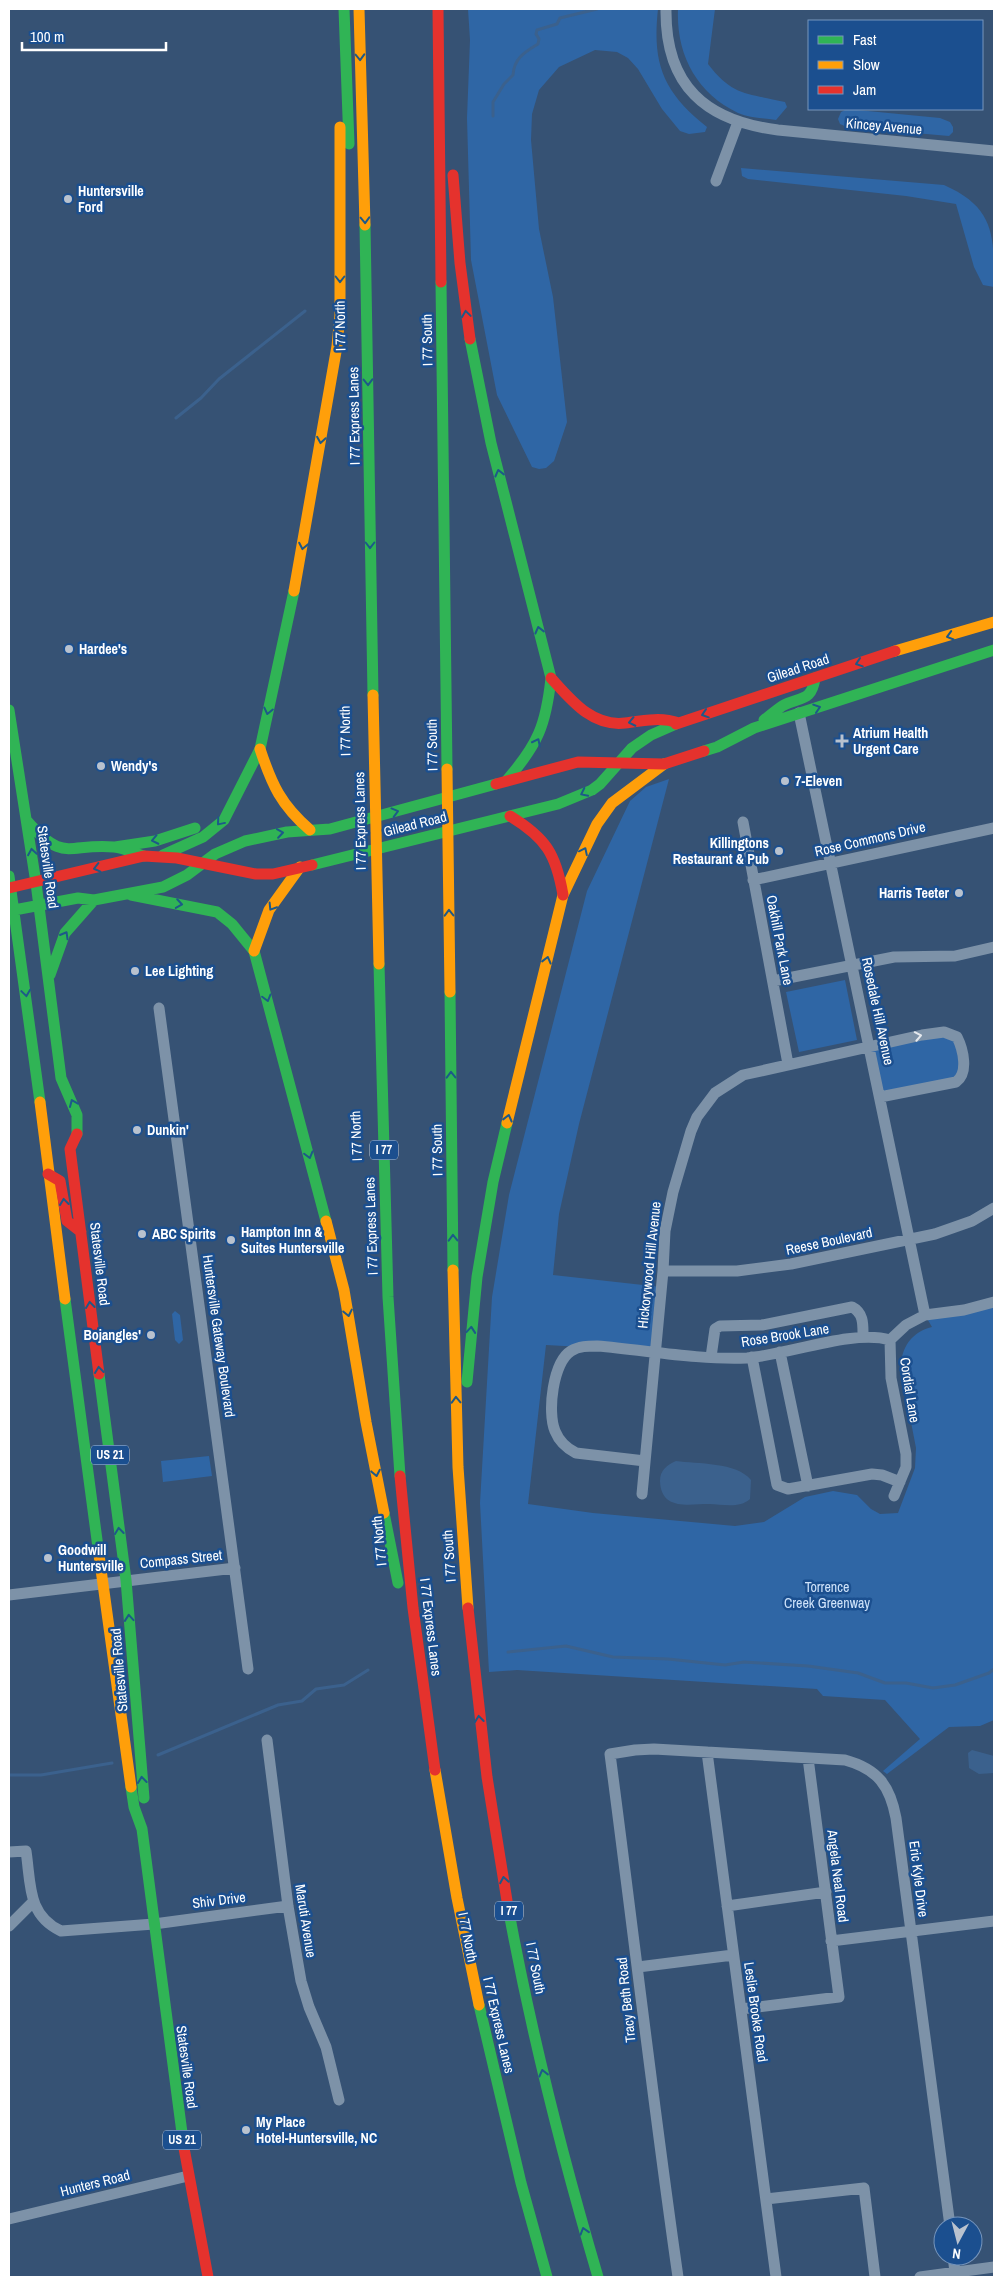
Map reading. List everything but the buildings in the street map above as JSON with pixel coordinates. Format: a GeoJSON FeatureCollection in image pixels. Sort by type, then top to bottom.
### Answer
{"type":"FeatureCollection","features":[{"type":"Feature","properties":{"kind":"main road"},"geometry":{"type":"LineString","coordinates":[[344,9],[352,227]]}},
{"type":"Feature","properties":{"kind":"main road","name":"I 77 Express Lanes"},"geometry":{"type":"LineString","coordinates":[[359,9],[368,380],[374,816],[386,1252],[399,1464],[420,1660],[452,1867],[492,2062],[548,2277]]}},
{"type":"Feature","properties":{"kind":"main road"},"geometry":{"type":"LineString","coordinates":[[440,9],[458,244],[469,330],[487,425],[551,678],[548,710],[541,734],[532,750],[508,780]]}},
{"type":"Feature","properties":{"kind":"main road","name":"I 77 South"},"geometry":{"type":"LineString","coordinates":[[440,9],[454,1335],[462,1536],[478,1710],[492,1813],[510,1916],[546,2085],[598,2277]]}},
{"type":"Feature","properties":{"kind":"main road"},"geometry":{"type":"LineString","coordinates":[[163,854],[203,837],[224,820],[260,749],[298,574],[340,315],[340,106],[346,73]]}},
{"type":"Feature","properties":{"kind":"main road","name":"I 77 North"},"geometry":{"type":"LineString","coordinates":[[354,304],[358,485]]}},
{"type":"Feature","properties":{"kind":"main road","name":"Gilead Road"},"geometry":{"type":"LineString","coordinates":[[9,884],[36,883],[144,856],[163,854],[240,873],[259,875],[300,867],[558,804],[577,797],[600,784],[632,748],[641,741],[679,722],[994,622]]}},
{"type":"Feature","properties":{"kind":"main road","name":"Gilead Road"},"geometry":{"type":"LineString","coordinates":[[12,911],[78,898],[94,900],[131,894],[172,883],[203,864],[215,854],[245,841],[270,835],[330,829],[578,762],[664,764],[717,747],[754,728],[994,650]]}},
{"type":"Feature","properties":{"kind":"main road"},"geometry":{"type":"LineString","coordinates":[[551,678],[576,705],[593,718],[609,724],[664,717],[679,722]]}},
{"type":"Feature","properties":{"kind":"main road"},"geometry":{"type":"LineString","coordinates":[[754,728],[783,706],[810,695],[815,686],[816,678]]}},
{"type":"Feature","properties":{"kind":"main road","name":"Statesville Road"},"geometry":{"type":"LineString","coordinates":[[9,710],[36,883],[61,1078],[77,1115],[77,1136],[62,1150],[81,1232],[126,1580],[144,1806],[142,1829],[188,2176],[208,2277]]}},
{"type":"Feature","properties":{"kind":"main road"},"geometry":{"type":"LineString","coordinates":[[260,749],[273,790],[284,806],[310,830]]}},
{"type":"Feature","properties":{"kind":"main road"},"geometry":{"type":"LineString","coordinates":[[462,1536],[468,1362],[484,1230],[504,1135],[563,895],[597,824],[612,803],[664,764]]}},
{"type":"Feature","properties":{"kind":"main road"},"geometry":{"type":"LineString","coordinates":[[435,787],[436,847]]}},
{"type":"Feature","properties":{"kind":"main road"},"geometry":{"type":"LineString","coordinates":[[27,821],[41,839],[53,847],[77,851],[115,847],[155,840],[190,830],[216,813],[239,788]]}},
{"type":"Feature","properties":{"kind":"main road"},"geometry":{"type":"LineString","coordinates":[[362,807],[364,866]]}},
{"type":"Feature","properties":{"kind":"main road"},"geometry":{"type":"LineString","coordinates":[[510,816],[526,825],[550,847],[557,863],[563,895]]}},
{"type":"Feature","properties":{"kind":"main road"},"geometry":{"type":"LineString","coordinates":[[115,847],[144,856]]}},
{"type":"Feature","properties":{"kind":"main road"},"geometry":{"type":"LineString","coordinates":[[254,951],[269,910],[300,867]]}},
{"type":"Feature","properties":{"kind":"main road","name":"Statesville Road"},"geometry":{"type":"LineString","coordinates":[[9,884],[22,962],[48,1174],[128,1768],[134,1807],[142,1829]]}},
{"type":"Feature","properties":{"kind":"main road"},"geometry":{"type":"LineString","coordinates":[[131,894],[217,912],[232,924],[254,951]]}},
{"type":"Feature","properties":{"kind":"main road"},"geometry":{"type":"LineString","coordinates":[[49,978],[65,933],[94,900]]}},
{"type":"Feature","properties":{"kind":"main road"},"geometry":{"type":"LineString","coordinates":[[9,950],[22,962]]}},
{"type":"Feature","properties":{"kind":"main road","name":"I 77 North"},"geometry":{"type":"LineString","coordinates":[[254,951],[344,1290],[366,1422],[399,1588],[387,1465]]}},
{"type":"Feature","properties":{"kind":"main road"},"geometry":{"type":"LineString","coordinates":[[41,1112],[51,1126],[55,1149],[62,1150]]}},
{"type":"Feature","properties":{"kind":"main road"},"geometry":{"type":"LineString","coordinates":[[48,1174],[60,1181],[67,1221],[81,1232]]}},
{"type":"Feature","properties":{"kind":"main road"},"geometry":{"type":"LineString","coordinates":[[446,1448],[448,1488]]}},
{"type":"Feature","properties":{"kind":"main road","name":"I 77 North"},"geometry":{"type":"LineString","coordinates":[[444,1889],[447,1908]]}},
{"type":"Feature","properties":{"kind":"main road","name":"I 77 Express Lanes"},"geometry":{"type":"LineString","coordinates":[[503,1944],[506,1961]]}},
{"type":"Feature","properties":{"kind":"main road"},"geometry":{"type":"LineString","coordinates":[[506,2171],[516,2209]]}},
{"type":"Feature","properties":{"kind":"street","name":"Kincey Avenue"},"geometry":{"type":"LineString","coordinates":[[666,9],[666,31],[674,65],[699,100],[714,112],[752,127],[994,151]]}},
{"type":"Feature","properties":{"kind":"street"},"geometry":{"type":"LineString","coordinates":[[716,181],[738,122]]}},
{"type":"Feature","properties":{"kind":"street","name":"Rosedale Hill Avenue"},"geometry":{"type":"LineString","coordinates":[[799,713],[925,1315]]}},
{"type":"Feature","properties":{"kind":"street","name":"Oakhill Park Lane"},"geometry":{"type":"LineString","coordinates":[[743,822],[788,1064]]}},
{"type":"Feature","properties":{"kind":"street","name":"Rose Commons Drive"},"geometry":{"type":"LineString","coordinates":[[753,880],[994,828]]}},
{"type":"Feature","properties":{"kind":"street"},"geometry":{"type":"LineString","coordinates":[[773,981],[852,964],[910,955],[955,956],[994,947]]}},
{"type":"Feature","properties":{"kind":"street","name":"Huntersville Gateway Boulevard"},"geometry":{"type":"LineString","coordinates":[[159,1008],[248,1669]]}},
{"type":"Feature","properties":{"kind":"street","name":"Hickorywood Hill Avenue"},"geometry":{"type":"LineString","coordinates":[[642,1494],[665,1231],[668,1211],[691,1131],[697,1117],[715,1093],[743,1075],[870,1046],[944,1032],[957,1037],[965,1070],[956,1082],[880,1098]]}},
{"type":"Feature","properties":{"kind":"street","name":"Reese Boulevard"},"geometry":{"type":"LineString","coordinates":[[663,1271],[760,1270],[956,1228],[994,1208]]}},
{"type":"Feature","properties":{"kind":"street","name":"Cordial Lane"},"geometry":{"type":"LineString","coordinates":[[894,1496],[906,1466],[906,1454],[891,1378],[890,1340],[906,1325],[925,1315],[964,1310],[994,1302]]}},
{"type":"Feature","properties":{"kind":"street"},"geometry":{"type":"LineString","coordinates":[[711,1357],[713,1335],[715,1329],[720,1326],[762,1325],[852,1307],[858,1310],[863,1321],[863,1337]]}},
{"type":"Feature","properties":{"kind":"street","name":"Rose Brook Lane"},"geometry":{"type":"LineString","coordinates":[[645,1461],[586,1455],[566,1448],[554,1430],[552,1420],[557,1370],[562,1359],[571,1351],[581,1347],[598,1346],[711,1357],[752,1357],[863,1337],[880,1337],[890,1340]]}},
{"type":"Feature","properties":{"kind":"street"},"geometry":{"type":"LineString","coordinates":[[780,1352],[808,1486]]}},
{"type":"Feature","properties":{"kind":"street"},"geometry":{"type":"LineString","coordinates":[[752,1357],[778,1485],[788,1489],[872,1474],[882,1475],[900,1482]]}},
{"type":"Feature","properties":{"kind":"street","name":"Compass Street"},"geometry":{"type":"LineString","coordinates":[[9,1595],[234,1568]]}},
{"type":"Feature","properties":{"kind":"street","name":"Maruti Avenue"},"geometry":{"type":"LineString","coordinates":[[267,1740],[288,1906],[304,1992],[326,2047],[339,2100]]}},
{"type":"Feature","properties":{"kind":"street","name":"Eric Kyle Drive"},"geometry":{"type":"LineString","coordinates":[[645,1750],[845,1760],[860,1764],[871,1770],[884,1784],[895,1810],[949,2216]]}},
{"type":"Feature","properties":{"kind":"street","name":"Tracy Beth Road"},"geometry":{"type":"LineString","coordinates":[[645,1750],[610,1754],[638,1967],[651,2087],[678,2277]]}},
{"type":"Feature","properties":{"kind":"street","name":"Leslie Brooke Road"},"geometry":{"type":"LineString","coordinates":[[707,1752],[776,2277]]}},
{"type":"Feature","properties":{"kind":"street","name":"Angela Neal Road"},"geometry":{"type":"LineString","coordinates":[[741,2009],[839,1997],[808,1758]]}},
{"type":"Feature","properties":{"kind":"street"},"geometry":{"type":"LineString","coordinates":[[9,1852],[26,1850],[34,1902],[9,1926]]}},
{"type":"Feature","properties":{"kind":"street"},"geometry":{"type":"LineString","coordinates":[[727,1906],[826,1892]]}},
{"type":"Feature","properties":{"kind":"street","name":"Shiv Drive"},"geometry":{"type":"LineString","coordinates":[[34,1902],[38,1913],[48,1925],[61,1931],[154,1924],[288,1906]]}},
{"type":"Feature","properties":{"kind":"street"},"geometry":{"type":"LineString","coordinates":[[832,1941],[994,1921]]}},
{"type":"Feature","properties":{"kind":"street"},"geometry":{"type":"LineString","coordinates":[[638,1967],[733,1955]]}},
{"type":"Feature","properties":{"kind":"street","name":"Hunters Road"},"geometry":{"type":"LineString","coordinates":[[9,2219],[188,2176]]}},
{"type":"Feature","properties":{"kind":"street"},"geometry":{"type":"LineString","coordinates":[[766,2199],[864,2188],[875,2277]]}},
{"type":"Feature","properties":{"kind":"street"},"geometry":{"type":"LineString","coordinates":[[954,2266],[955,2272]]}},
{"type":"Feature","properties":{"kind":"street"},"geometry":{"type":"LineString","coordinates":[[920,2277],[994,2267]]}},
{"type":"Feature","properties":{"kind":"green space"},"geometry":{"type":"Polygon","coordinates":[[[468,9],[658,9],[657,46],[664,76],[680,102],[707,127],[705,132],[689,134],[680,131],[662,109],[638,69],[628,58],[617,52],[595,50],[559,67],[539,90],[532,114],[531,140],[539,229],[553,297],[567,422],[554,461],[546,468],[532,467],[497,395],[471,260],[467,118],[470,40],[468,9]]]}},
{"type":"Feature","properties":{"kind":"green space"},"geometry":{"type":"Polygon","coordinates":[[[678,9],[715,9],[708,64],[725,83],[742,92],[785,102],[787,107],[776,120],[738,113],[723,105],[700,83],[691,70],[685,56],[678,26],[678,9]]]}},
{"type":"Feature","properties":{"kind":"green space"},"geometry":{"type":"Polygon","coordinates":[[[857,110],[940,118],[950,122],[953,132],[949,136],[847,127],[840,124],[838,119],[841,112],[857,110]]]}},
{"type":"Feature","properties":{"kind":"green space"},"geometry":{"type":"Polygon","coordinates":[[[741,168],[944,185],[961,194],[983,214],[992,239],[994,287],[983,285],[974,267],[956,204],[906,196],[748,179],[742,176],[741,168]]]}},
{"type":"Feature","properties":{"kind":"green space","name":"Torrence Creek Greenway"},"geometry":{"type":"Polygon","coordinates":[[[669,779],[579,1124],[559,1214],[553,1275],[661,1287],[655,1351],[546,1345],[528,1504],[593,1513],[735,1526],[764,1522],[805,1497],[833,1491],[857,1495],[871,1509],[880,1514],[898,1513],[915,1468],[916,1448],[901,1370],[902,1355],[905,1348],[908,1342],[918,1333],[932,1327],[925,1315],[994,1302],[994,1720],[980,1726],[949,1727],[887,1774],[883,1771],[920,1739],[885,1700],[823,1696],[817,1689],[517,1670],[489,1672],[480,1503],[492,1297],[509,1195],[587,891],[630,801],[646,787],[669,779]]]}},
{"type":"Feature","properties":{"kind":"green space"},"geometry":{"type":"Polygon","coordinates":[[[845,980],[857,1040],[799,1052],[786,992],[845,980]]]}},
{"type":"Feature","properties":{"kind":"green space"},"geometry":{"type":"Polygon","coordinates":[[[911,1037],[957,1037],[963,1075],[880,1097],[870,1047],[911,1037]]]}},
{"type":"Feature","properties":{"kind":"green space"},"geometry":{"type":"Polygon","coordinates":[[[175,1311],[180,1315],[183,1340],[179,1344],[175,1340],[172,1314],[175,1311]]]}},
{"type":"Feature","properties":{"kind":"green space"},"geometry":{"type":"Polygon","coordinates":[[[209,1456],[212,1476],[163,1482],[161,1461],[209,1456]]]}},
{"type":"Feature","properties":{"kind":"shaded area"},"geometry":{"type":"Polygon","coordinates":[[[676,1461],[727,1467],[745,1474],[751,1480],[750,1499],[741,1504],[730,1505],[685,1505],[671,1501],[665,1497],[662,1491],[660,1477],[665,1468],[676,1461]]]}},
{"type":"Feature","properties":{"kind":"shaded area"},"geometry":{"type":"Polygon","coordinates":[[[972,1750],[994,1756],[994,1773],[979,1774],[969,1768],[968,1753],[972,1750]]]}},
{"type":"Feature","properties":{"kind":"waterway"},"geometry":{"type":"LineString","coordinates":[[493,116],[493,102],[504,84],[513,75],[518,60],[538,44],[537,30],[557,24],[560,18],[597,9]]}},
{"type":"Feature","properties":{"kind":"waterway"},"geometry":{"type":"LineString","coordinates":[[176,418],[201,398],[219,379],[305,311]]}},
{"type":"Feature","properties":{"kind":"waterway"},"geometry":{"type":"LineString","coordinates":[[508,1652],[566,1646],[613,1657],[668,1659],[725,1665],[744,1662],[808,1666],[858,1673],[885,1683],[906,1683],[933,1688],[955,1685],[989,1673],[994,1669]]}},
{"type":"Feature","properties":{"kind":"waterway"},"geometry":{"type":"LineString","coordinates":[[158,1755],[278,1705],[302,1701],[316,1689],[344,1685],[368,1670]]}},
{"type":"Feature","properties":{"kind":"waterway"},"geometry":{"type":"LineString","coordinates":[[9,1775],[41,1775],[112,1763]]}},
{"type":"Feature","properties":{"kind":"traffic: fast"},"geometry":{"type":"LineString","coordinates":[[344,9],[349,144]]}},
{"type":"Feature","properties":{"kind":"traffic: fast"},"geometry":{"type":"LineString","coordinates":[[365,225],[373,695]]}},
{"type":"Feature","properties":{"kind":"traffic: fast"},"geometry":{"type":"LineString","coordinates":[[441,282],[447,769]]}},
{"type":"Feature","properties":{"kind":"traffic: fast"},"geometry":{"type":"LineString","coordinates":[[470,339],[491,443],[551,678],[546,709],[539,733],[518,767],[507,780]]}},
{"type":"Feature","properties":{"kind":"traffic: fast"},"geometry":{"type":"LineString","coordinates":[[163,855],[203,837],[224,820],[260,749],[294,591]]}},
{"type":"Feature","properties":{"kind":"traffic: fast"},"geometry":{"type":"LineString","coordinates":[[704,751],[717,747],[754,728],[994,650]]}},
{"type":"Feature","properties":{"kind":"traffic: fast"},"geometry":{"type":"LineString","coordinates":[[764,720],[784,705],[808,695],[814,685],[815,678]]}},
{"type":"Feature","properties":{"kind":"traffic: fast"},"geometry":{"type":"LineString","coordinates":[[9,710],[36,883],[61,1078],[77,1115],[77,1134]]}},
{"type":"Feature","properties":{"kind":"traffic: fast"},"geometry":{"type":"LineString","coordinates":[[312,865],[558,804],[592,790],[600,784],[632,748],[651,735],[676,724]]}},
{"type":"Feature","properties":{"kind":"traffic: fast"},"geometry":{"type":"LineString","coordinates":[[9,911],[78,898],[94,900],[163,887],[187,875],[215,854],[245,841],[287,832],[330,829],[496,784]]}},
{"type":"Feature","properties":{"kind":"traffic: fast"},"geometry":{"type":"LineString","coordinates":[[27,821],[50,843],[59,847],[67,849],[98,846],[114,847],[144,856]]}},
{"type":"Feature","properties":{"kind":"traffic: fast"},"geometry":{"type":"LineString","coordinates":[[115,847],[155,841],[195,828]]}},
{"type":"Feature","properties":{"kind":"traffic: fast"},"geometry":{"type":"LineString","coordinates":[[9,876],[40,1102]]}},
{"type":"Feature","properties":{"kind":"traffic: fast"},"geometry":{"type":"LineString","coordinates":[[131,895],[217,912],[232,924],[254,951],[326,1221]]}},
{"type":"Feature","properties":{"kind":"traffic: fast"},"geometry":{"type":"LineString","coordinates":[[50,975],[65,933],[94,900]]}},
{"type":"Feature","properties":{"kind":"traffic: fast"},"geometry":{"type":"LineString","coordinates":[[379,964],[388,1297],[400,1476]]}},
{"type":"Feature","properties":{"kind":"traffic: fast"},"geometry":{"type":"LineString","coordinates":[[450,992],[453,1270]]}},
{"type":"Feature","properties":{"kind":"traffic: fast"},"geometry":{"type":"LineString","coordinates":[[467,1382],[477,1277],[493,1182],[507,1123]]}},
{"type":"Feature","properties":{"kind":"traffic: fast"},"geometry":{"type":"LineString","coordinates":[[65,1299],[99,1555]]}},
{"type":"Feature","properties":{"kind":"traffic: fast"},"geometry":{"type":"LineString","coordinates":[[99,1374],[126,1580],[144,1798]]}},
{"type":"Feature","properties":{"kind":"traffic: fast"},"geometry":{"type":"LineString","coordinates":[[384,1513],[398,1583]]}},
{"type":"Feature","properties":{"kind":"traffic: fast"},"geometry":{"type":"LineString","coordinates":[[131,1787],[134,1807],[142,1829],[184,2148]]}},
{"type":"Feature","properties":{"kind":"traffic: fast"},"geometry":{"type":"LineString","coordinates":[[508,1907],[548,2094],[598,2277]]}},
{"type":"Feature","properties":{"kind":"traffic: fast"},"geometry":{"type":"LineString","coordinates":[[479,2005],[521,2183],[547,2277]]}},
{"type":"Feature","properties":{"kind":"traffic: slow"},"geometry":{"type":"LineString","coordinates":[[359,9],[365,225]]}},
{"type":"Feature","properties":{"kind":"traffic: slow"},"geometry":{"type":"LineString","coordinates":[[294,591],[337,346],[340,315],[340,127]]}},
{"type":"Feature","properties":{"kind":"traffic: slow"},"geometry":{"type":"LineString","coordinates":[[895,651],[994,622]]}},
{"type":"Feature","properties":{"kind":"traffic: slow"},"geometry":{"type":"LineString","coordinates":[[373,695],[379,964]]}},
{"type":"Feature","properties":{"kind":"traffic: slow"},"geometry":{"type":"LineString","coordinates":[[260,749],[273,784],[279,794],[292,812],[310,830]]}},
{"type":"Feature","properties":{"kind":"traffic: slow"},"geometry":{"type":"LineString","coordinates":[[507,1123],[563,895],[597,824],[612,803],[664,764]]}},
{"type":"Feature","properties":{"kind":"traffic: slow"},"geometry":{"type":"LineString","coordinates":[[447,769],[450,992]]}},
{"type":"Feature","properties":{"kind":"traffic: slow"},"geometry":{"type":"LineString","coordinates":[[254,951],[269,910],[300,867]]}},
{"type":"Feature","properties":{"kind":"traffic: slow"},"geometry":{"type":"LineString","coordinates":[[40,1102],[65,1299]]}},
{"type":"Feature","properties":{"kind":"traffic: slow"},"geometry":{"type":"LineString","coordinates":[[326,1221],[344,1290],[366,1422],[384,1513]]}},
{"type":"Feature","properties":{"kind":"traffic: slow"},"geometry":{"type":"LineString","coordinates":[[453,1270],[458,1467],[468,1608]]}},
{"type":"Feature","properties":{"kind":"traffic: slow"},"geometry":{"type":"LineString","coordinates":[[99,1555],[131,1787]]}},
{"type":"Feature","properties":{"kind":"traffic: slow"},"geometry":{"type":"LineString","coordinates":[[435,1770],[457,1898],[479,2005]]}},
{"type":"Feature","properties":{"kind":"traffic: jam"},"geometry":{"type":"LineString","coordinates":[[438,9],[441,282]]}},
{"type":"Feature","properties":{"kind":"traffic: jam"},"geometry":{"type":"LineString","coordinates":[[453,175],[460,263],[470,339]]}},
{"type":"Feature","properties":{"kind":"traffic: jam"},"geometry":{"type":"LineString","coordinates":[[676,724],[895,651]]}},
{"type":"Feature","properties":{"kind":"traffic: jam"},"geometry":{"type":"LineString","coordinates":[[551,678],[583,710],[602,721],[625,723],[658,719],[679,723]]}},
{"type":"Feature","properties":{"kind":"traffic: jam"},"geometry":{"type":"LineString","coordinates":[[496,784],[578,762],[664,764],[704,751]]}},
{"type":"Feature","properties":{"kind":"traffic: jam"},"geometry":{"type":"LineString","coordinates":[[510,816],[532,832],[547,848],[557,868],[563,895]]}},
{"type":"Feature","properties":{"kind":"traffic: jam"},"geometry":{"type":"LineString","coordinates":[[9,888],[144,856],[177,858],[256,874],[273,874],[312,865]]}},
{"type":"Feature","properties":{"kind":"traffic: jam"},"geometry":{"type":"LineString","coordinates":[[77,1134],[70,1149],[99,1374]]}},
{"type":"Feature","properties":{"kind":"traffic: jam"},"geometry":{"type":"LineString","coordinates":[[48,1174],[60,1181],[67,1221],[81,1232]]}},
{"type":"Feature","properties":{"kind":"traffic: jam"},"geometry":{"type":"LineString","coordinates":[[400,1476],[413,1608],[435,1770]]}},
{"type":"Feature","properties":{"kind":"traffic: jam"},"geometry":{"type":"LineString","coordinates":[[468,1608],[487,1777],[508,1907]]}},
{"type":"Feature","properties":{"kind":"traffic: jam"},"geometry":{"type":"LineString","coordinates":[[184,2148],[208,2277]]}},
{"type":"Feature","properties":{"kind":"place","name":"Huntersville Ford"},"geometry":{"type":"Point","coordinates":[68,199]}},
{"type":"Feature","properties":{"kind":"place","name":"Hardee's"},"geometry":{"type":"Point","coordinates":[69,649]}},
{"type":"Feature","properties":{"kind":"place","name":"Atrium Health Urgent Care"},"geometry":{"type":"Point","coordinates":[842,741]}},
{"type":"Feature","properties":{"kind":"place","name":"Wendy's"},"geometry":{"type":"Point","coordinates":[101,766]}},
{"type":"Feature","properties":{"kind":"place","name":"7-Eleven"},"geometry":{"type":"Point","coordinates":[785,781]}},
{"type":"Feature","properties":{"kind":"place","name":"Killingtons Restaurant & Pub"},"geometry":{"type":"Point","coordinates":[779,851]}},
{"type":"Feature","properties":{"kind":"place","name":"Harris Teeter"},"geometry":{"type":"Point","coordinates":[959,893]}},
{"type":"Feature","properties":{"kind":"place","name":"Lee Lighting"},"geometry":{"type":"Point","coordinates":[135,971]}},
{"type":"Feature","properties":{"kind":"place","name":"Dunkin'"},"geometry":{"type":"Point","coordinates":[137,1130]}},
{"type":"Feature","properties":{"kind":"place","name":"ABC Spirits"},"geometry":{"type":"Point","coordinates":[142,1234]}},
{"type":"Feature","properties":{"kind":"place","name":"Hampton Inn & Suites Huntersville"},"geometry":{"type":"Point","coordinates":[231,1240]}},
{"type":"Feature","properties":{"kind":"place","name":"Bojangles'"},"geometry":{"type":"Point","coordinates":[151,1335]}},
{"type":"Feature","properties":{"kind":"place","name":"Goodwill Huntersville"},"geometry":{"type":"Point","coordinates":[48,1558]}},
{"type":"Feature","properties":{"kind":"place","name":"My Place Hotel-Huntersville, NC"},"geometry":{"type":"Point","coordinates":[246,2130]}}]}
